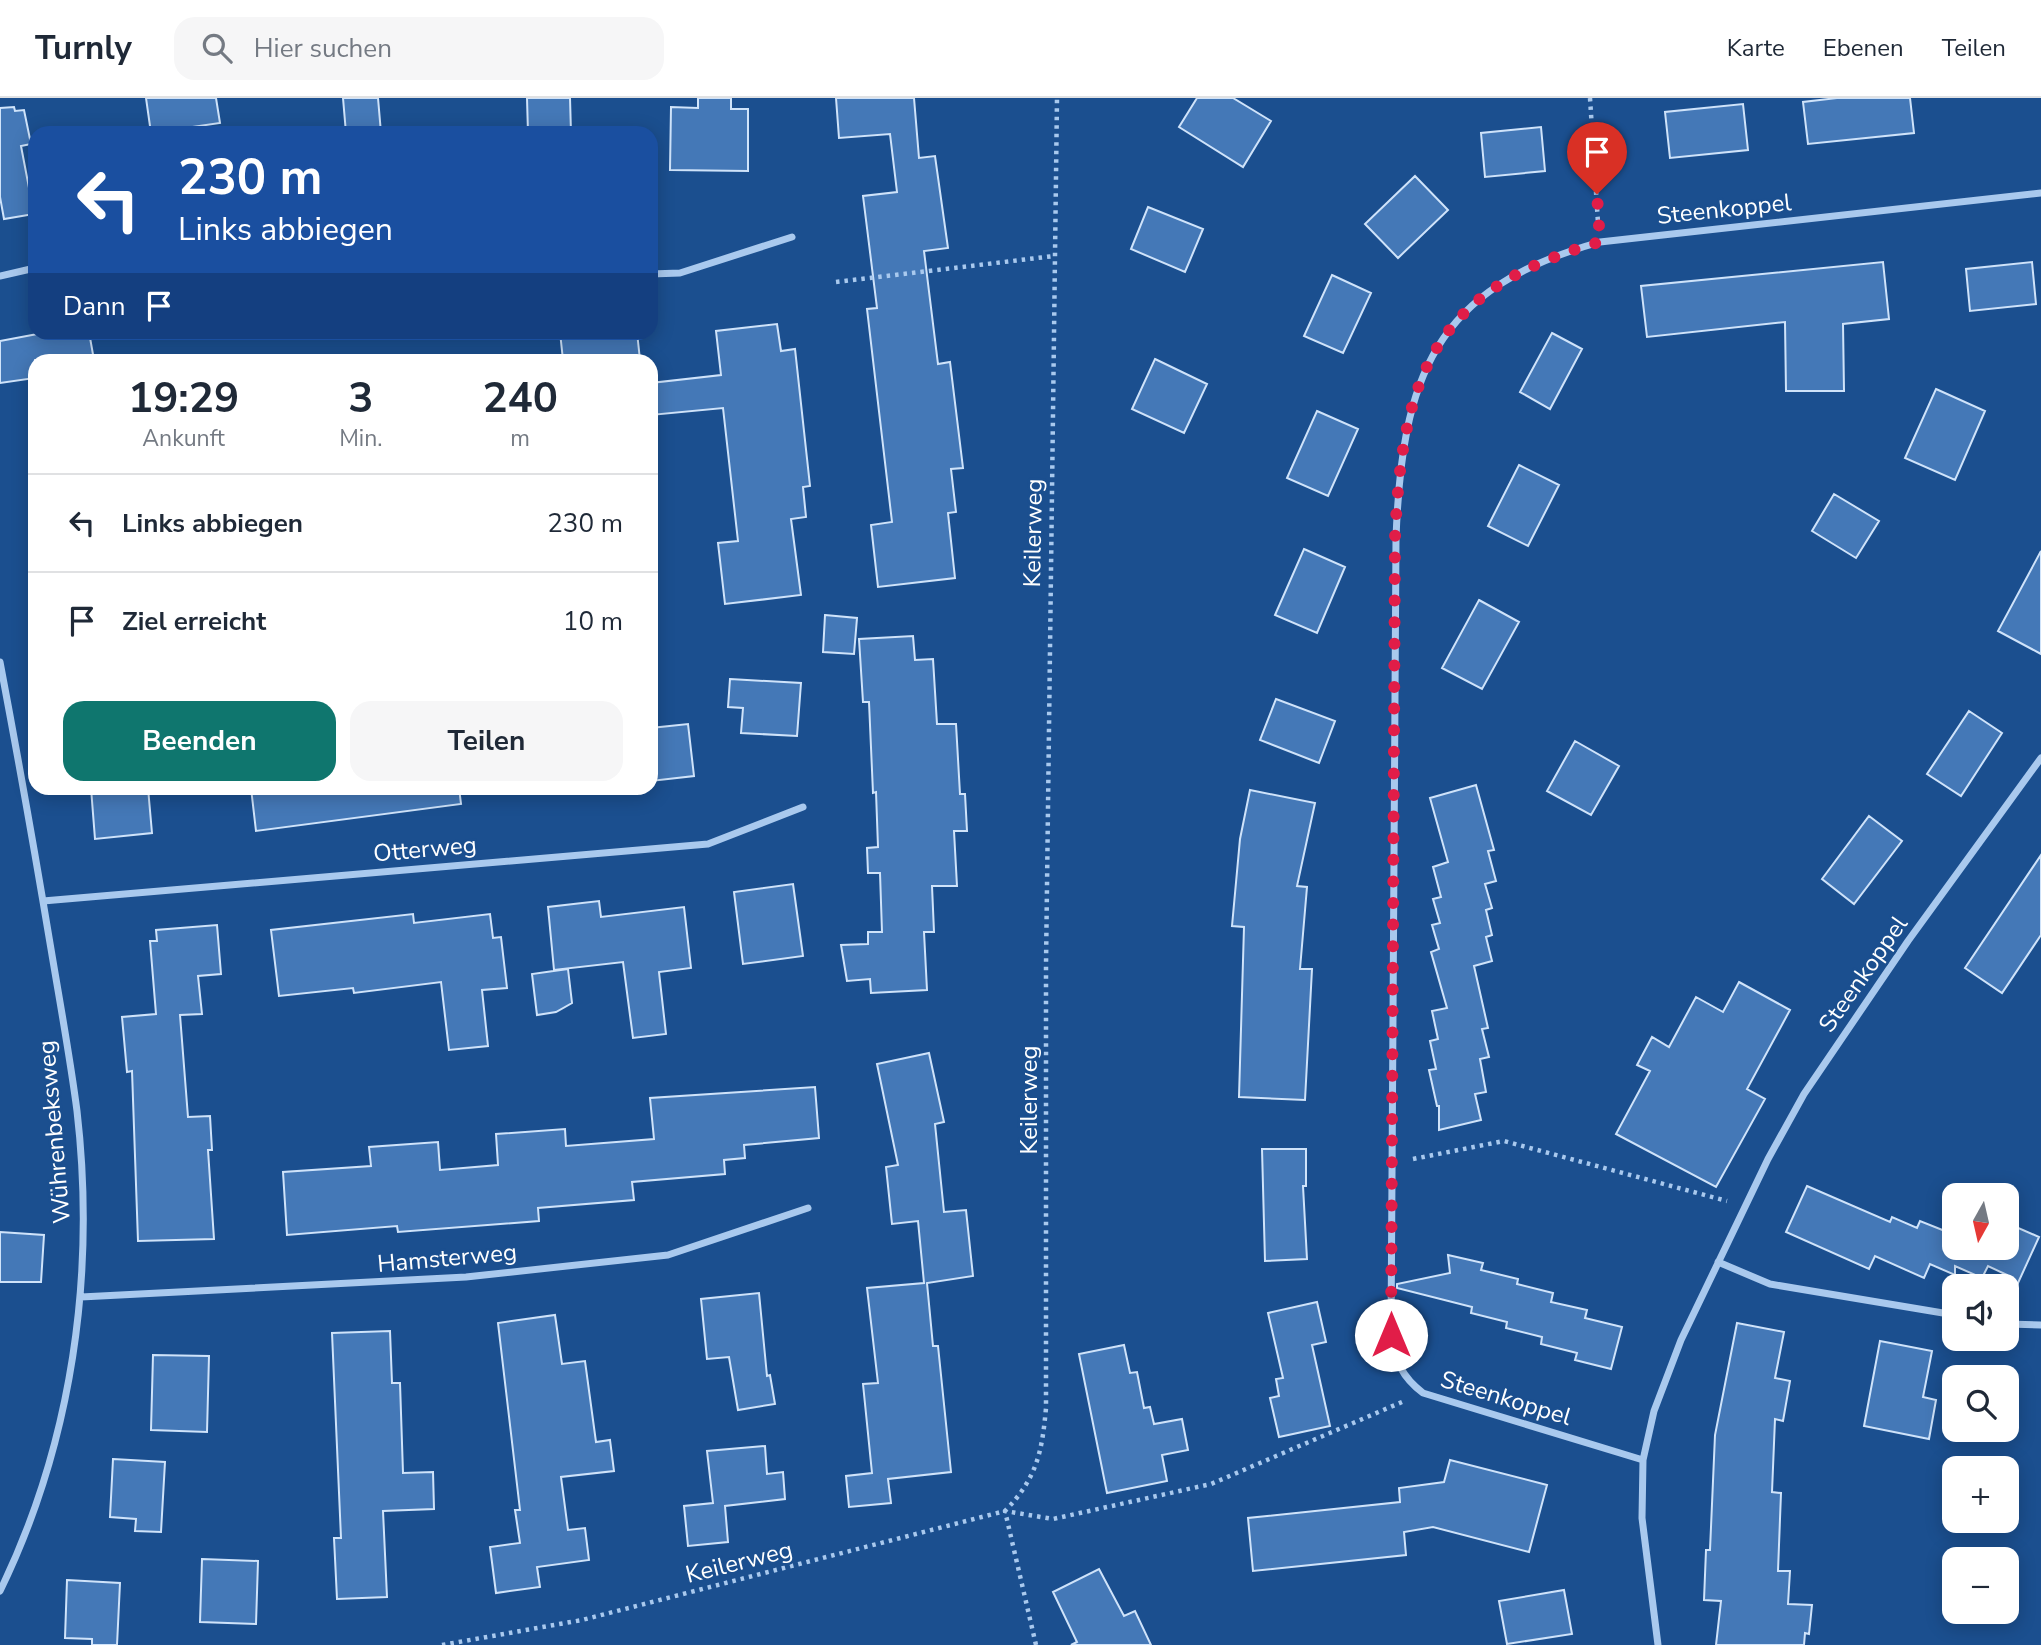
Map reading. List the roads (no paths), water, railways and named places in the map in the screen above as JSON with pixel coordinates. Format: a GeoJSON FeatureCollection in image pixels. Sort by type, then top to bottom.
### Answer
{"type":"FeatureCollection","features":[{"type":"Feature","properties":{"kind":"street","name":"Steenkoppel"},"geometry":{"type":"LineString","coordinates":[[1643,1460],[1423,1393],[1400,1370],[1391,1335],[1395,538],[1406,428],[1412,401],[1432,357],[1472,305],[1505,281],[1540,262],[1600,242],[2041,193]]}},
{"type":"Feature","properties":{"kind":"street"},"geometry":{"type":"LineString","coordinates":[[658,274],[680,273],[792,237]]}},
{"type":"Feature","properties":{"kind":"street"},"geometry":{"type":"LineString","coordinates":[[0,276],[28,270]]}},
{"type":"Feature","properties":{"kind":"street","name":"Wührenbeksweg"},"geometry":{"type":"LineString","coordinates":[[0,662],[77,1112],[82,1182],[80,1297],[60,1426],[36,1505],[0,1591]]}},
{"type":"Feature","properties":{"kind":"street","name":"Steenkoppel"},"geometry":{"type":"LineString","coordinates":[[1658,1645],[1642,1518],[1643,1460],[1654,1411],[1681,1340],[1745,1206],[1804,1094],[1908,942],[2041,758]]}},
{"type":"Feature","properties":{"kind":"street","name":"Otterweg"},"geometry":{"type":"LineString","coordinates":[[43,901],[708,844],[803,807]]}},
{"type":"Feature","properties":{"kind":"street","name":"Hamsterweg"},"geometry":{"type":"LineString","coordinates":[[80,1297],[439,1279],[668,1255],[807,1208]]}},
{"type":"Feature","properties":{"kind":"street"},"geometry":{"type":"LineString","coordinates":[[1718,1262],[1770,1284],[1942,1313]]}},
{"type":"Feature","properties":{"kind":"street"},"geometry":{"type":"LineString","coordinates":[[2019,1324],[2041,1325]]}}]}
